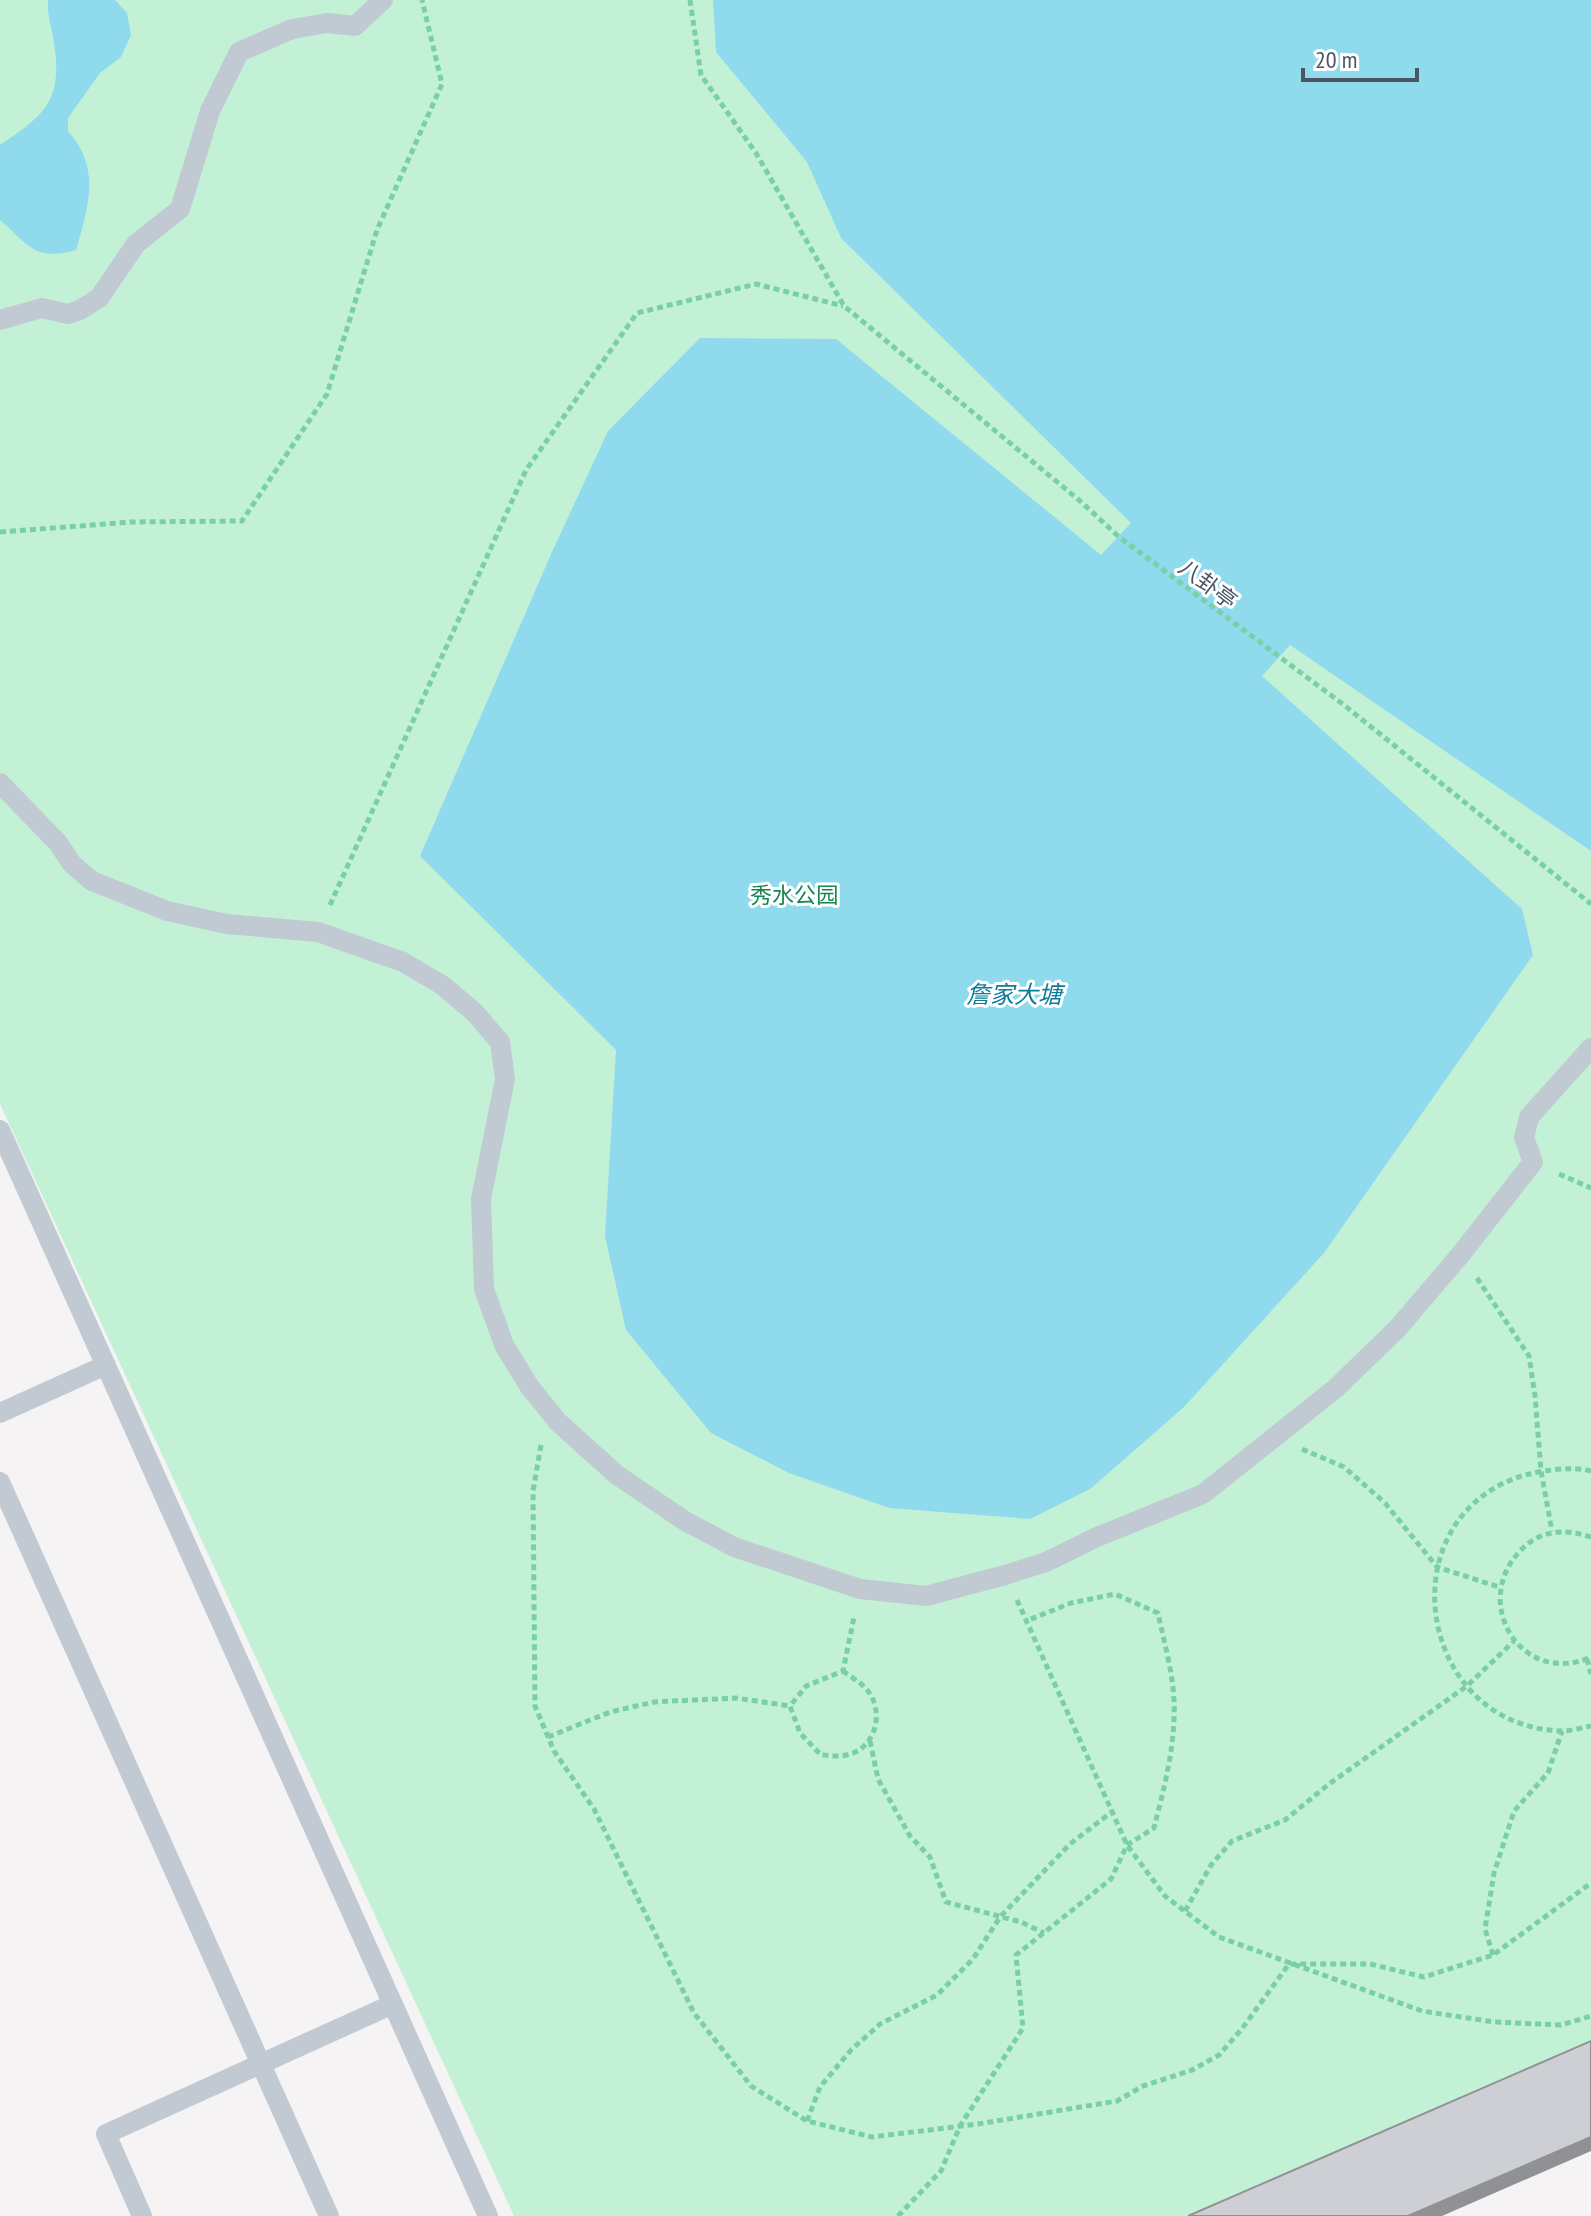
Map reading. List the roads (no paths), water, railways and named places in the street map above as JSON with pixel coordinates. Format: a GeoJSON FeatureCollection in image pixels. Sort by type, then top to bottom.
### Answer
{"type":"FeatureCollection","features":[{"type":"Feature","properties":{"kind":"lane"},"geometry":{"type":"LineString","coordinates":[[0,320],[42,308],[68,314],[99,298],[136,244],[180,209],[210,111],[239,52],[292,29],[327,23],[355,26],[383,0]]}},
{"type":"Feature","properties":{"kind":"lane"},"geometry":{"type":"LineString","coordinates":[[0,783],[58,843],[72,864],[92,881],[167,911],[227,924],[318,932],[403,962],[442,985],[475,1013],[500,1042],[505,1079],[481,1199],[484,1289],[504,1345],[529,1386],[558,1422],[617,1475],[685,1521],[734,1547],[860,1589],[926,1596],[1005,1575],[1046,1562],[1097,1537],[1203,1494],[1336,1388],[1398,1328],[1533,1162],[1524,1138],[1529,1117],[1591,1048]]}},
{"type":"Feature","properties":{"kind":"lane"},"geometry":{"type":"LineString","coordinates":[[0,1130],[488,2216]]}},
{"type":"Feature","properties":{"kind":"lane"},"geometry":{"type":"LineString","coordinates":[[0,1413],[106,1365]]}},
{"type":"Feature","properties":{"kind":"lane"},"geometry":{"type":"LineString","coordinates":[[0,1482],[329,2216]]}},
{"type":"Feature","properties":{"kind":"lane"},"geometry":{"type":"LineString","coordinates":[[142,2216],[106,2134],[393,2004]]}},
{"type":"Feature","properties":{"kind":"water"},"geometry":{"type":"Polygon","coordinates":[[[48,0],[115,0],[127,13],[131,35],[121,57],[100,73],[68,118],[68,131],[85,159],[88,203],[76,250],[50,254],[25,243],[0,220],[0,145],[39,115],[53,92],[56,79],[48,0]]]}},
{"type":"Feature","properties":{"kind":"water","name":"詹家大塘"},"geometry":{"type":"Polygon","coordinates":[[[713,0],[1591,0],[1591,851],[1290,645],[1262,676],[1522,909],[1533,955],[1324,1253],[1183,1408],[1090,1489],[1030,1519],[889,1508],[789,1473],[711,1433],[626,1330],[605,1236],[616,1050],[420,856],[608,431],[700,338],[836,339],[1101,555],[1131,523],[841,238],[807,162],[716,52],[713,0]]]}},
{"type":"Feature","properties":{"kind":"park label","name":"秀水公园"},"geometry":{"type":"Point","coordinates":[794,895]}}]}
